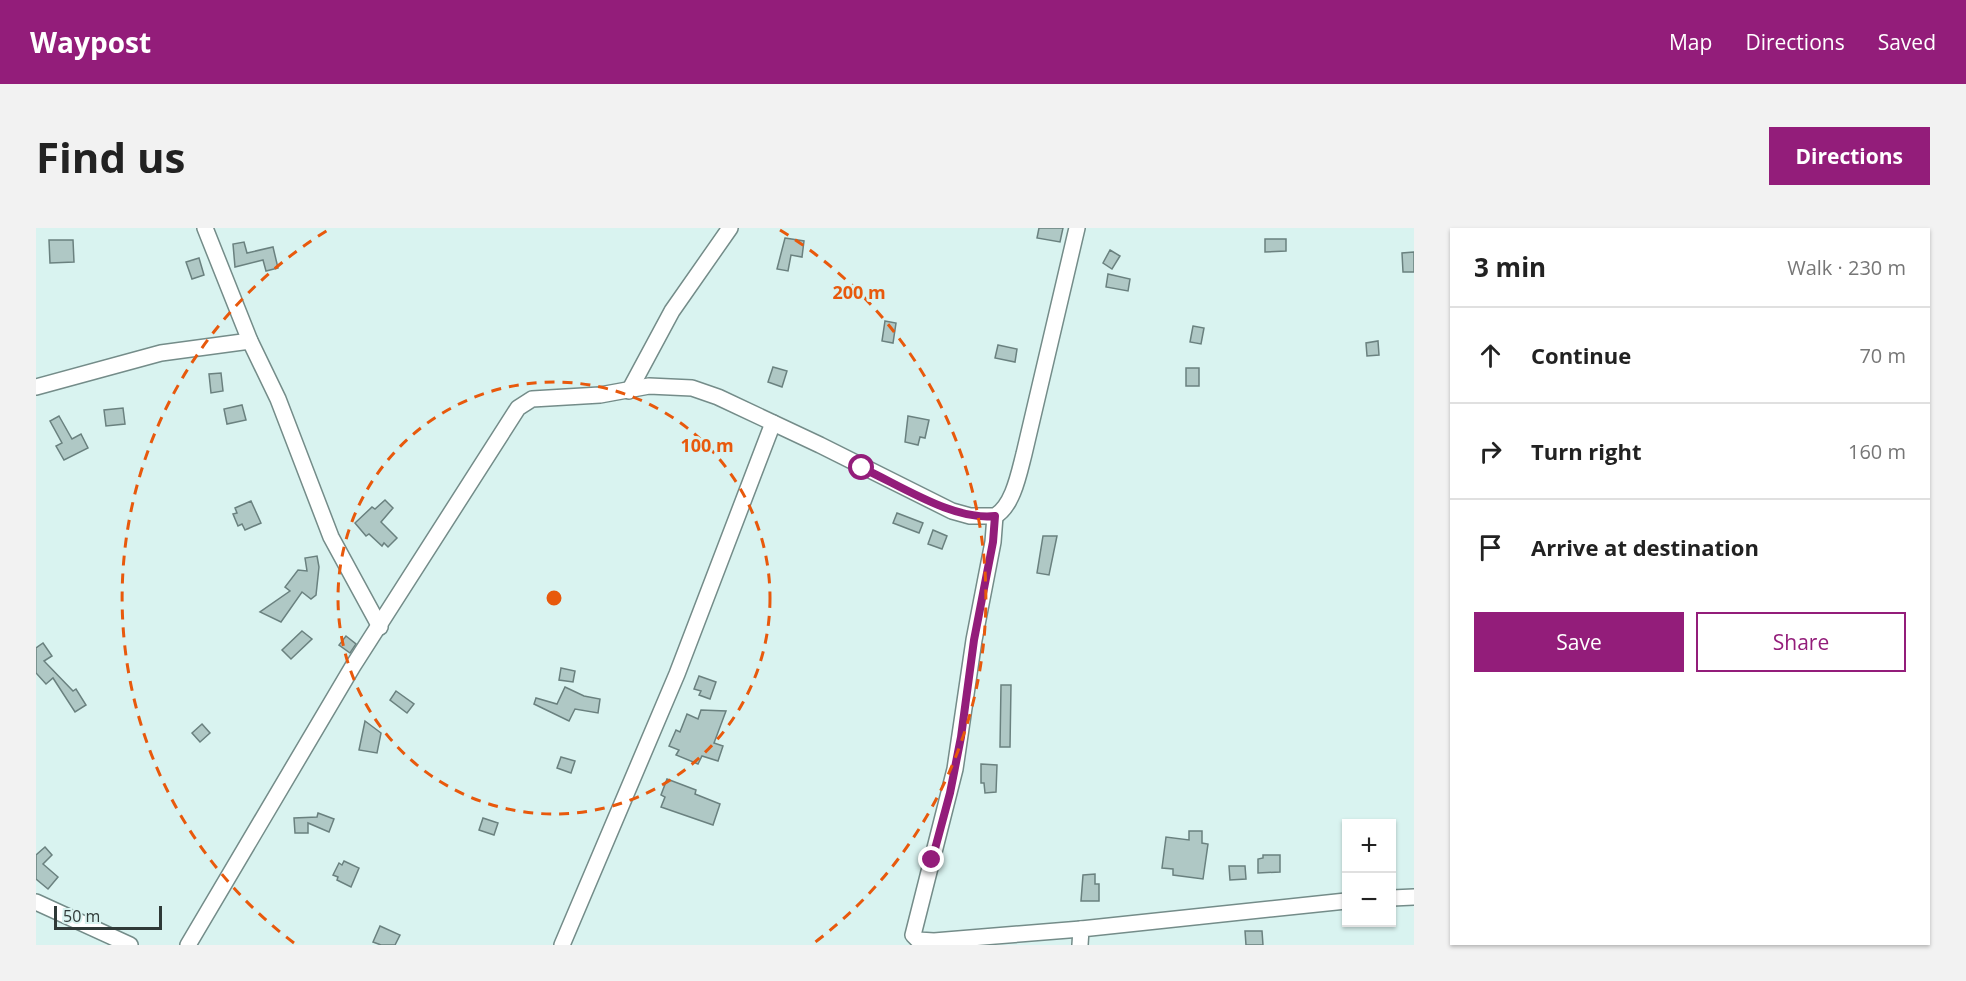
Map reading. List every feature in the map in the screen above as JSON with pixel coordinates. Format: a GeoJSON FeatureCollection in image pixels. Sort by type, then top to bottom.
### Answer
{"type":"FeatureCollection","features":[{"type":"Feature","properties":{"kind":"street"},"geometry":{"type":"LineString","coordinates":[[205,228],[250,341],[278,399],[331,537],[380,627]]}},
{"type":"Feature","properties":{"kind":"street"},"geometry":{"type":"LineString","coordinates":[[629,391],[672,311],[730,228]]}},
{"type":"Feature","properties":{"kind":"street"},"geometry":{"type":"LineString","coordinates":[[188,945],[316,726],[518,408],[532,399],[629,391],[649,386],[692,388],[773,423],[952,511],[970,516],[995,516],[1002,510],[1016,485],[1077,228]]}},
{"type":"Feature","properties":{"kind":"street"},"geometry":{"type":"LineString","coordinates":[[36,387],[161,353],[250,341]]}},
{"type":"Feature","properties":{"kind":"street"},"geometry":{"type":"LineString","coordinates":[[562,945],[677,674],[773,423]]}},
{"type":"Feature","properties":{"kind":"street"},"geometry":{"type":"LineString","coordinates":[[995,516],[993,542],[974,640],[957,759],[911,940],[1081,929],[1342,902]]}},
{"type":"Feature","properties":{"kind":"street"},"geometry":{"type":"LineString","coordinates":[[1396,898],[1414,897]]}},
{"type":"Feature","properties":{"kind":"street"},"geometry":{"type":"LineString","coordinates":[[36,902],[130,945]]}},
{"type":"Feature","properties":{"kind":"street"},"geometry":{"type":"LineString","coordinates":[[1080,945],[1081,929]]}},
{"type":"Feature","properties":{"kind":"building"},"geometry":{"type":"Polygon","coordinates":[[[1039,228],[1063,228],[1060,242],[1037,238],[1039,228]]]}},
{"type":"Feature","properties":{"kind":"building"},"geometry":{"type":"Polygon","coordinates":[[[785,238],[804,241],[802,257],[791,255],[788,271],[777,269],[785,238]]]}},
{"type":"Feature","properties":{"kind":"building"},"geometry":{"type":"Polygon","coordinates":[[[1265,239],[1286,239],[1286,251],[1265,252],[1265,239]]]}},
{"type":"Feature","properties":{"kind":"building"},"geometry":{"type":"Polygon","coordinates":[[[49,240],[73,240],[74,262],[50,263],[49,240]]]}},
{"type":"Feature","properties":{"kind":"building"},"geometry":{"type":"Polygon","coordinates":[[[244,242],[247,253],[273,247],[278,268],[266,271],[263,260],[235,267],[233,244],[244,242]]]}},
{"type":"Feature","properties":{"kind":"building"},"geometry":{"type":"Polygon","coordinates":[[[1110,250],[1120,256],[1112,269],[1103,263],[1110,250]]]}},
{"type":"Feature","properties":{"kind":"building"},"geometry":{"type":"Polygon","coordinates":[[[1414,252],[1414,272],[1403,272],[1402,253],[1414,252]]]}},
{"type":"Feature","properties":{"kind":"building"},"geometry":{"type":"Polygon","coordinates":[[[199,258],[204,275],[192,279],[186,262],[199,258]]]}},
{"type":"Feature","properties":{"kind":"building"},"geometry":{"type":"Polygon","coordinates":[[[1108,274],[1130,279],[1128,291],[1106,287],[1108,274]]]}},
{"type":"Feature","properties":{"kind":"building"},"geometry":{"type":"Polygon","coordinates":[[[885,321],[896,323],[893,343],[882,341],[885,321]]]}},
{"type":"Feature","properties":{"kind":"building"},"geometry":{"type":"Polygon","coordinates":[[[1193,326],[1204,328],[1201,344],[1190,342],[1193,326]]]}},
{"type":"Feature","properties":{"kind":"building"},"geometry":{"type":"Polygon","coordinates":[[[1378,341],[1379,355],[1367,356],[1366,343],[1378,341]]]}},
{"type":"Feature","properties":{"kind":"building"},"geometry":{"type":"Polygon","coordinates":[[[998,345],[1017,349],[1015,362],[995,358],[998,345]]]}},
{"type":"Feature","properties":{"kind":"building"},"geometry":{"type":"Polygon","coordinates":[[[773,367],[787,371],[782,387],[768,382],[773,367]]]}},
{"type":"Feature","properties":{"kind":"building"},"geometry":{"type":"Polygon","coordinates":[[[1186,368],[1199,368],[1199,386],[1186,386],[1186,368]]]}},
{"type":"Feature","properties":{"kind":"building"},"geometry":{"type":"Polygon","coordinates":[[[221,373],[223,391],[211,393],[209,374],[221,373]]]}},
{"type":"Feature","properties":{"kind":"building"},"geometry":{"type":"Polygon","coordinates":[[[242,405],[246,420],[227,424],[224,409],[242,405]]]}},
{"type":"Feature","properties":{"kind":"building"},"geometry":{"type":"Polygon","coordinates":[[[123,408],[125,424],[106,426],[104,410],[123,408]]]}},
{"type":"Feature","properties":{"kind":"building"},"geometry":{"type":"Polygon","coordinates":[[[59,416],[72,439],[81,434],[88,448],[64,460],[56,446],[62,443],[50,421],[59,416]]]}},
{"type":"Feature","properties":{"kind":"building"},"geometry":{"type":"Polygon","coordinates":[[[908,416],[929,420],[925,438],[920,437],[918,445],[905,442],[908,416]]]}},
{"type":"Feature","properties":{"kind":"building"},"geometry":{"type":"Polygon","coordinates":[[[385,500],[393,508],[381,522],[397,538],[388,547],[384,543],[382,546],[369,534],[366,536],[355,523],[372,507],[375,509],[385,500]]]}},
{"type":"Feature","properties":{"kind":"building"},"geometry":{"type":"Polygon","coordinates":[[[251,501],[261,523],[245,530],[242,524],[238,526],[233,514],[237,513],[235,508],[251,501]]]}},
{"type":"Feature","properties":{"kind":"building"},"geometry":{"type":"Polygon","coordinates":[[[897,513],[923,523],[919,533],[893,523],[897,513]]]}},
{"type":"Feature","properties":{"kind":"building"},"geometry":{"type":"Polygon","coordinates":[[[933,530],[947,536],[942,549],[928,544],[933,530]]]}},
{"type":"Feature","properties":{"kind":"building"},"geometry":{"type":"Polygon","coordinates":[[[1043,536],[1057,536],[1049,575],[1037,573],[1043,536]]]}},
{"type":"Feature","properties":{"kind":"building"},"geometry":{"type":"Polygon","coordinates":[[[317,556],[319,567],[316,595],[311,599],[302,592],[281,622],[260,612],[290,591],[285,587],[298,570],[307,571],[305,558],[317,556]]]}},
{"type":"Feature","properties":{"kind":"building"},"geometry":{"type":"Polygon","coordinates":[[[302,631],[312,639],[291,659],[282,650],[302,631]]]}},
{"type":"Feature","properties":{"kind":"building"},"geometry":{"type":"Polygon","coordinates":[[[346,636],[356,644],[350,653],[339,645],[346,636]]]}},
{"type":"Feature","properties":{"kind":"building"},"geometry":{"type":"Polygon","coordinates":[[[43,643],[52,656],[44,661],[73,691],[76,689],[86,705],[75,712],[53,678],[46,684],[36,673],[36,648],[43,643]]]}},
{"type":"Feature","properties":{"kind":"building"},"geometry":{"type":"Polygon","coordinates":[[[561,668],[575,671],[573,682],[559,680],[561,668]]]}},
{"type":"Feature","properties":{"kind":"building"},"geometry":{"type":"Polygon","coordinates":[[[699,676],[716,682],[710,699],[699,695],[701,691],[694,689],[699,676]]]}},
{"type":"Feature","properties":{"kind":"building"},"geometry":{"type":"Polygon","coordinates":[[[1001,685],[1011,685],[1010,747],[1000,747],[1001,685]]]}},
{"type":"Feature","properties":{"kind":"building"},"geometry":{"type":"Polygon","coordinates":[[[565,687],[584,696],[600,699],[598,713],[575,709],[569,721],[534,704],[536,698],[557,704],[565,687]]]}},
{"type":"Feature","properties":{"kind":"building"},"geometry":{"type":"Polygon","coordinates":[[[396,691],[414,704],[407,713],[390,700],[396,691]]]}},
{"type":"Feature","properties":{"kind":"building"},"geometry":{"type":"Polygon","coordinates":[[[701,710],[726,711],[714,743],[723,746],[718,761],[702,756],[698,764],[676,755],[679,750],[669,746],[676,730],[680,732],[687,714],[698,719],[701,710]]]}},
{"type":"Feature","properties":{"kind":"building"},"geometry":{"type":"Polygon","coordinates":[[[365,721],[381,733],[377,753],[359,750],[365,721]]]}},
{"type":"Feature","properties":{"kind":"building"},"geometry":{"type":"Polygon","coordinates":[[[202,724],[210,733],[200,742],[192,733],[202,724]]]}},
{"type":"Feature","properties":{"kind":"building"},"geometry":{"type":"Polygon","coordinates":[[[561,757],[575,761],[571,773],[557,768],[561,757]]]}},
{"type":"Feature","properties":{"kind":"building"},"geometry":{"type":"Polygon","coordinates":[[[981,764],[997,765],[996,792],[985,793],[984,783],[981,783],[981,764]]]}},
{"type":"Feature","properties":{"kind":"building"},"geometry":{"type":"Polygon","coordinates":[[[667,779],[696,790],[695,794],[720,804],[713,825],[661,807],[665,797],[661,795],[667,779]]]}},
{"type":"Feature","properties":{"kind":"building"},"geometry":{"type":"Polygon","coordinates":[[[318,813],[334,819],[329,832],[308,823],[308,833],[295,833],[294,818],[317,817],[318,813]]]}},
{"type":"Feature","properties":{"kind":"building"},"geometry":{"type":"Polygon","coordinates":[[[483,818],[498,823],[494,835],[479,830],[483,818]]]}},
{"type":"Feature","properties":{"kind":"building"},"geometry":{"type":"Polygon","coordinates":[[[1189,831],[1202,831],[1202,843],[1208,844],[1203,879],[1173,875],[1173,869],[1162,868],[1166,837],[1189,840],[1189,831]]]}},
{"type":"Feature","properties":{"kind":"building"},"geometry":{"type":"Polygon","coordinates":[[[45,847],[52,855],[43,864],[58,877],[48,889],[36,879],[36,855],[45,847]]]}},
{"type":"Feature","properties":{"kind":"building"},"geometry":{"type":"Polygon","coordinates":[[[1263,855],[1280,855],[1280,872],[1258,873],[1258,859],[1263,858],[1263,855]]]}},
{"type":"Feature","properties":{"kind":"building"},"geometry":{"type":"Polygon","coordinates":[[[344,861],[359,868],[351,887],[337,880],[338,877],[333,875],[339,863],[342,865],[344,861]]]}},
{"type":"Feature","properties":{"kind":"building"},"geometry":{"type":"Polygon","coordinates":[[[1229,866],[1245,866],[1246,879],[1230,880],[1229,866]]]}},
{"type":"Feature","properties":{"kind":"building"},"geometry":{"type":"Polygon","coordinates":[[[1095,874],[1095,884],[1099,884],[1099,901],[1081,901],[1083,875],[1095,874]]]}},
{"type":"Feature","properties":{"kind":"building"},"geometry":{"type":"Polygon","coordinates":[[[380,926],[400,935],[395,945],[381,945],[373,942],[380,926]]]}},
{"type":"Feature","properties":{"kind":"building"},"geometry":{"type":"Polygon","coordinates":[[[1245,931],[1262,931],[1263,945],[1246,945],[1245,931]]]}},
{"type":"Feature","properties":{"kind":"route"},"geometry":{"type":"LineString","coordinates":[[862,468],[952,511],[970,516],[995,516],[995,529],[974,640],[961,737],[950,793],[932,860]]}}]}
